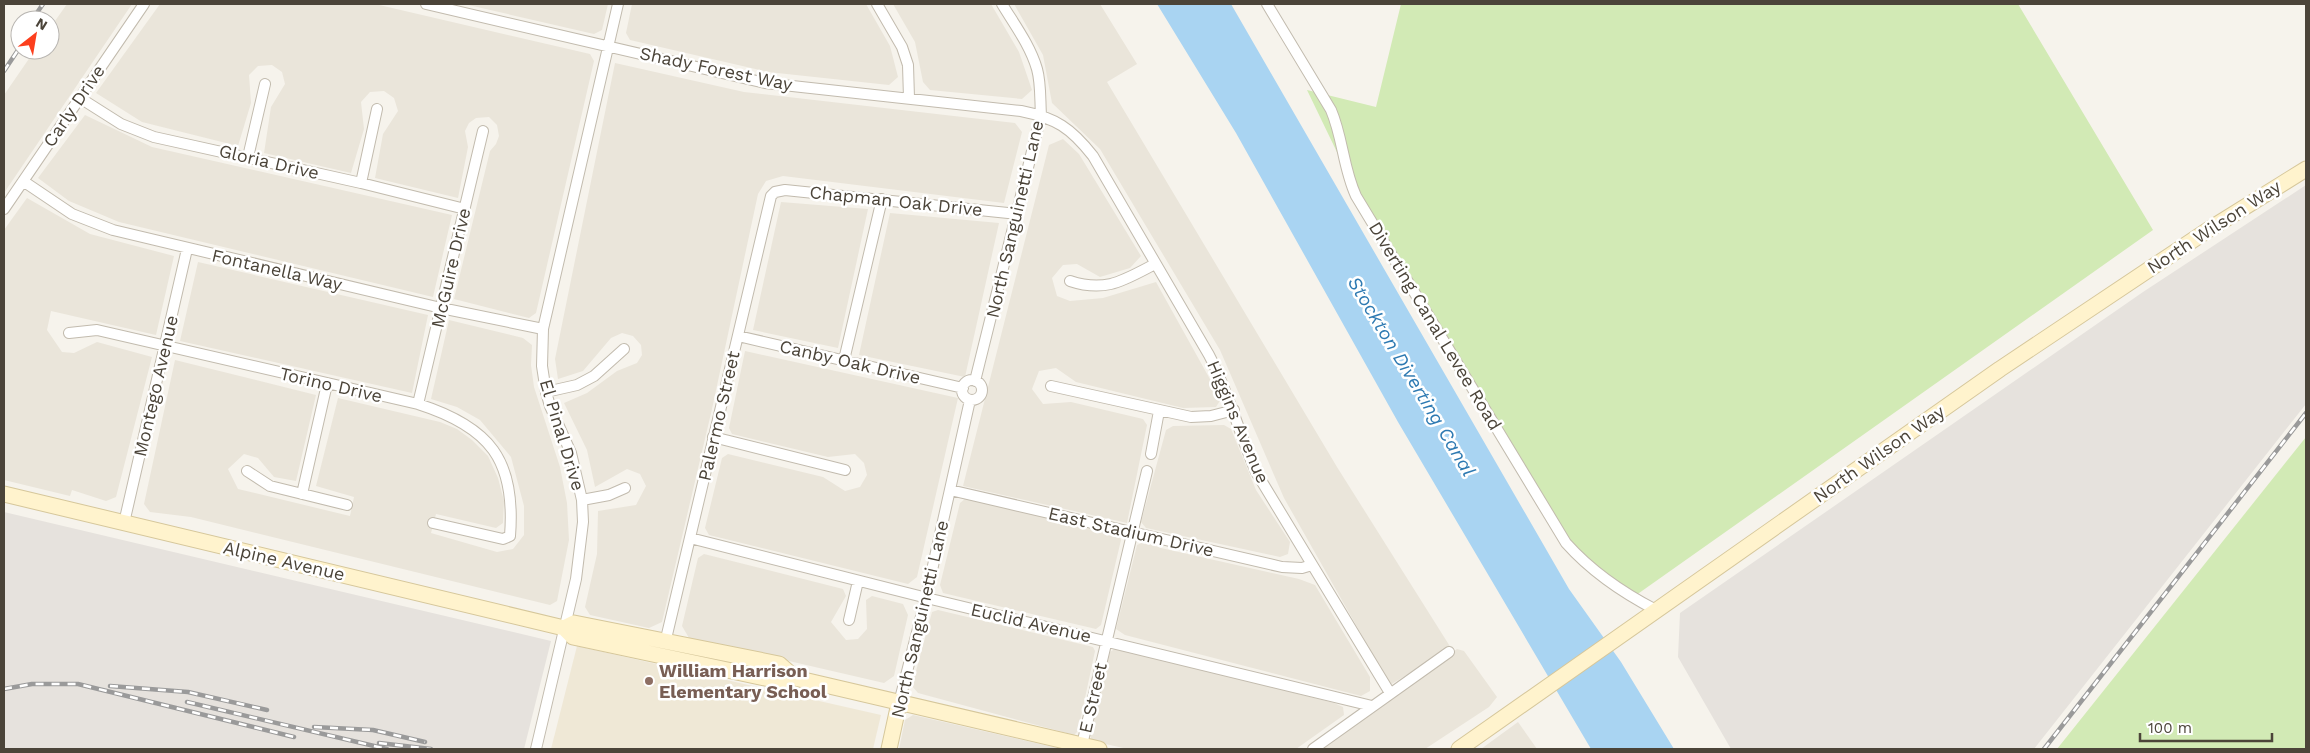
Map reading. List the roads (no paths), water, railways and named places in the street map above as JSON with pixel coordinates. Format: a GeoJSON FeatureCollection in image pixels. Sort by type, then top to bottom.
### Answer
{"type":"FeatureCollection","features":[{"type":"Feature","properties":{"kind":"street","name":"Carly Drive"},"geometry":{"type":"LineString","coordinates":[[4,209],[144,4]]}},
{"type":"Feature","properties":{"kind":"street","name":"Shady Forest Way"},"geometry":{"type":"LineString","coordinates":[[426,4],[765,83],[909,98],[1040,115]]}},
{"type":"Feature","properties":{"kind":"street","name":"El Pinal Drive"},"geometry":{"type":"LineString","coordinates":[[536,749],[581,552],[582,500],[571,453],[550,406],[546,392],[542,366],[543,329],[618,4]]}},
{"type":"Feature","properties":{"kind":"street"},"geometry":{"type":"LineString","coordinates":[[877,4],[902,47],[908,64],[909,98]]}},
{"type":"Feature","properties":{"kind":"street","name":"North Sanguinetti Lane"},"geometry":{"type":"LineString","coordinates":[[975,381],[1018,214],[1040,115],[1037,69],[1030,51],[1002,4]]}},
{"type":"Feature","properties":{"kind":"street","name":"Diverting Canal Levee Road"},"geometry":{"type":"LineString","coordinates":[[1267,4],[1331,110],[1338,126],[1347,172],[1356,196],[1566,543],[1588,565],[1629,596],[1656,610]]}},
{"type":"Feature","properties":{"kind":"street"},"geometry":{"type":"LineString","coordinates":[[248,157],[265,84]]}},
{"type":"Feature","properties":{"kind":"street","name":"Gloria Drive"},"geometry":{"type":"LineString","coordinates":[[80,98],[106,116],[137,131],[465,209]]}},
{"type":"Feature","properties":{"kind":"street"},"geometry":{"type":"LineString","coordinates":[[361,183],[377,109]]}},
{"type":"Feature","properties":{"kind":"street","name":"Higgins Avenue"},"geometry":{"type":"LineString","coordinates":[[1040,115],[1058,122],[1072,131],[1093,156],[1224,383],[1244,445],[1256,472],[1390,693]]}},
{"type":"Feature","properties":{"kind":"street","name":"McGuire Drive"},"geometry":{"type":"LineString","coordinates":[[418,404],[483,131]]}},
{"type":"Feature","properties":{"kind":"street","name":"North Wilson Way"},"geometry":{"type":"LineString","coordinates":[[1459,749],[2102,299],[2306,169]]}},
{"type":"Feature","properties":{"kind":"street","name":"Fontanella Way"},"geometry":{"type":"LineString","coordinates":[[23,181],[50,201],[94,224],[187,249],[441,308],[543,329]]}},
{"type":"Feature","properties":{"kind":"street","name":"Chapman Oak Drive"},"geometry":{"type":"LineString","coordinates":[[775,192],[785,190],[1018,214]]}},
{"type":"Feature","properties":{"kind":"street","name":"Palermo Street"},"geometry":{"type":"LineString","coordinates":[[665,642],[769,201],[775,192]]}},
{"type":"Feature","properties":{"kind":"street"},"geometry":{"type":"LineString","coordinates":[[844,360],[882,199]]}},
{"type":"Feature","properties":{"kind":"street","name":"Montego Avenue"},"geometry":{"type":"LineString","coordinates":[[124,523],[187,249]]}},
{"type":"Feature","properties":{"kind":"street"},"geometry":{"type":"LineString","coordinates":[[1070,282],[1084,286],[1111,285],[1155,264]]}},
{"type":"Feature","properties":{"kind":"street","name":"Torino Drive"},"geometry":{"type":"LineString","coordinates":[[69,333],[97,330],[164,347],[418,404],[454,416],[467,423],[483,437],[502,464],[509,491],[510,536],[503,539],[434,523]]}},
{"type":"Feature","properties":{"kind":"street","name":"Canby Oak Drive"},"geometry":{"type":"LineString","coordinates":[[738,336],[963,388]]}},
{"type":"Feature","properties":{"kind":"street"},"geometry":{"type":"LineString","coordinates":[[546,392],[577,385],[594,376],[624,349]]}},
{"type":"Feature","properties":{"kind":"street"},"geometry":{"type":"LineString","coordinates":[[975,381],[980,385],[982,392],[979,397],[970,400],[965,397],[963,388],[966,383],[975,381]]}},
{"type":"Feature","properties":{"kind":"street"},"geometry":{"type":"LineString","coordinates":[[302,494],[327,384]]}},
{"type":"Feature","properties":{"kind":"street"},"geometry":{"type":"LineString","coordinates":[[1051,386],[1191,418],[1211,416],[1234,410]]}},
{"type":"Feature","properties":{"kind":"street","name":"North Sanguinetti Lane"},"geometry":{"type":"LineString","coordinates":[[889,749],[926,598],[970,400]]}},
{"type":"Feature","properties":{"kind":"street"},"geometry":{"type":"LineString","coordinates":[[1150,454],[1159,411]]}},
{"type":"Feature","properties":{"kind":"street"},"geometry":{"type":"LineString","coordinates":[[713,437],[845,470]]}},
{"type":"Feature","properties":{"kind":"street"},"geometry":{"type":"LineString","coordinates":[[247,471],[270,486],[347,504]]}},
{"type":"Feature","properties":{"kind":"street","name":"E Street"},"geometry":{"type":"LineString","coordinates":[[1082,747],[1147,471]]}},
{"type":"Feature","properties":{"kind":"street"},"geometry":{"type":"LineString","coordinates":[[582,500],[609,495],[624,488]]}},
{"type":"Feature","properties":{"kind":"street","name":"East Stadium Drive"},"geometry":{"type":"LineString","coordinates":[[950,490],[1282,567],[1302,568],[1312,565]]}},
{"type":"Feature","properties":{"kind":"street","name":"Alpine Avenue"},"geometry":{"type":"LineString","coordinates":[[4,494],[564,628],[573,637],[779,681],[795,678],[1082,747],[1099,749]]}},
{"type":"Feature","properties":{"kind":"street","name":"Euclid Avenue"},"geometry":{"type":"LineString","coordinates":[[690,538],[926,598],[1106,640],[1372,706]]}},
{"type":"Feature","properties":{"kind":"street"},"geometry":{"type":"LineString","coordinates":[[849,620],[858,581]]}},
{"type":"Feature","properties":{"kind":"street","name":"Alpine Avenue"},"geometry":{"type":"LineString","coordinates":[[564,628],[574,623],[779,664],[795,678]]}},
{"type":"Feature","properties":{"kind":"street"},"geometry":{"type":"LineString","coordinates":[[1313,749],[1449,652]]}},
{"type":"Feature","properties":{"kind":"water","name":"Stockton Diverting Canal"},"geometry":{"type":"Polygon","coordinates":[[[1157,4],[1231,4],[1569,589],[1621,662],[1674,749],[1591,749],[1398,422],[1236,133],[1157,4]]]}},
{"type":"Feature","properties":{"kind":"railway"},"geometry":{"type":"LineString","coordinates":[[39,10],[43,4]]}},
{"type":"Feature","properties":{"kind":"railway"},"geometry":{"type":"LineString","coordinates":[[4,71],[11,60]]}},
{"type":"Feature","properties":{"kind":"railway"},"geometry":{"type":"LineString","coordinates":[[2044,749],[2306,413]]}},
{"type":"Feature","properties":{"kind":"railway"},"geometry":{"type":"LineString","coordinates":[[4,689],[32,684],[78,684],[294,737]]}},
{"type":"Feature","properties":{"kind":"railway"},"geometry":{"type":"LineString","coordinates":[[110,686],[188,692],[267,710]]}},
{"type":"Feature","properties":{"kind":"railway"},"geometry":{"type":"LineString","coordinates":[[187,702],[387,749]]}},
{"type":"Feature","properties":{"kind":"railway"},"geometry":{"type":"LineString","coordinates":[[314,727],[373,730],[425,742]]}},
{"type":"Feature","properties":{"kind":"railway"},"geometry":{"type":"LineString","coordinates":[[379,743],[431,749]]}},
{"type":"Feature","properties":{"kind":"place","name":"William Harrison Elementary School"},"geometry":{"type":"Point","coordinates":[649,681]}}]}
